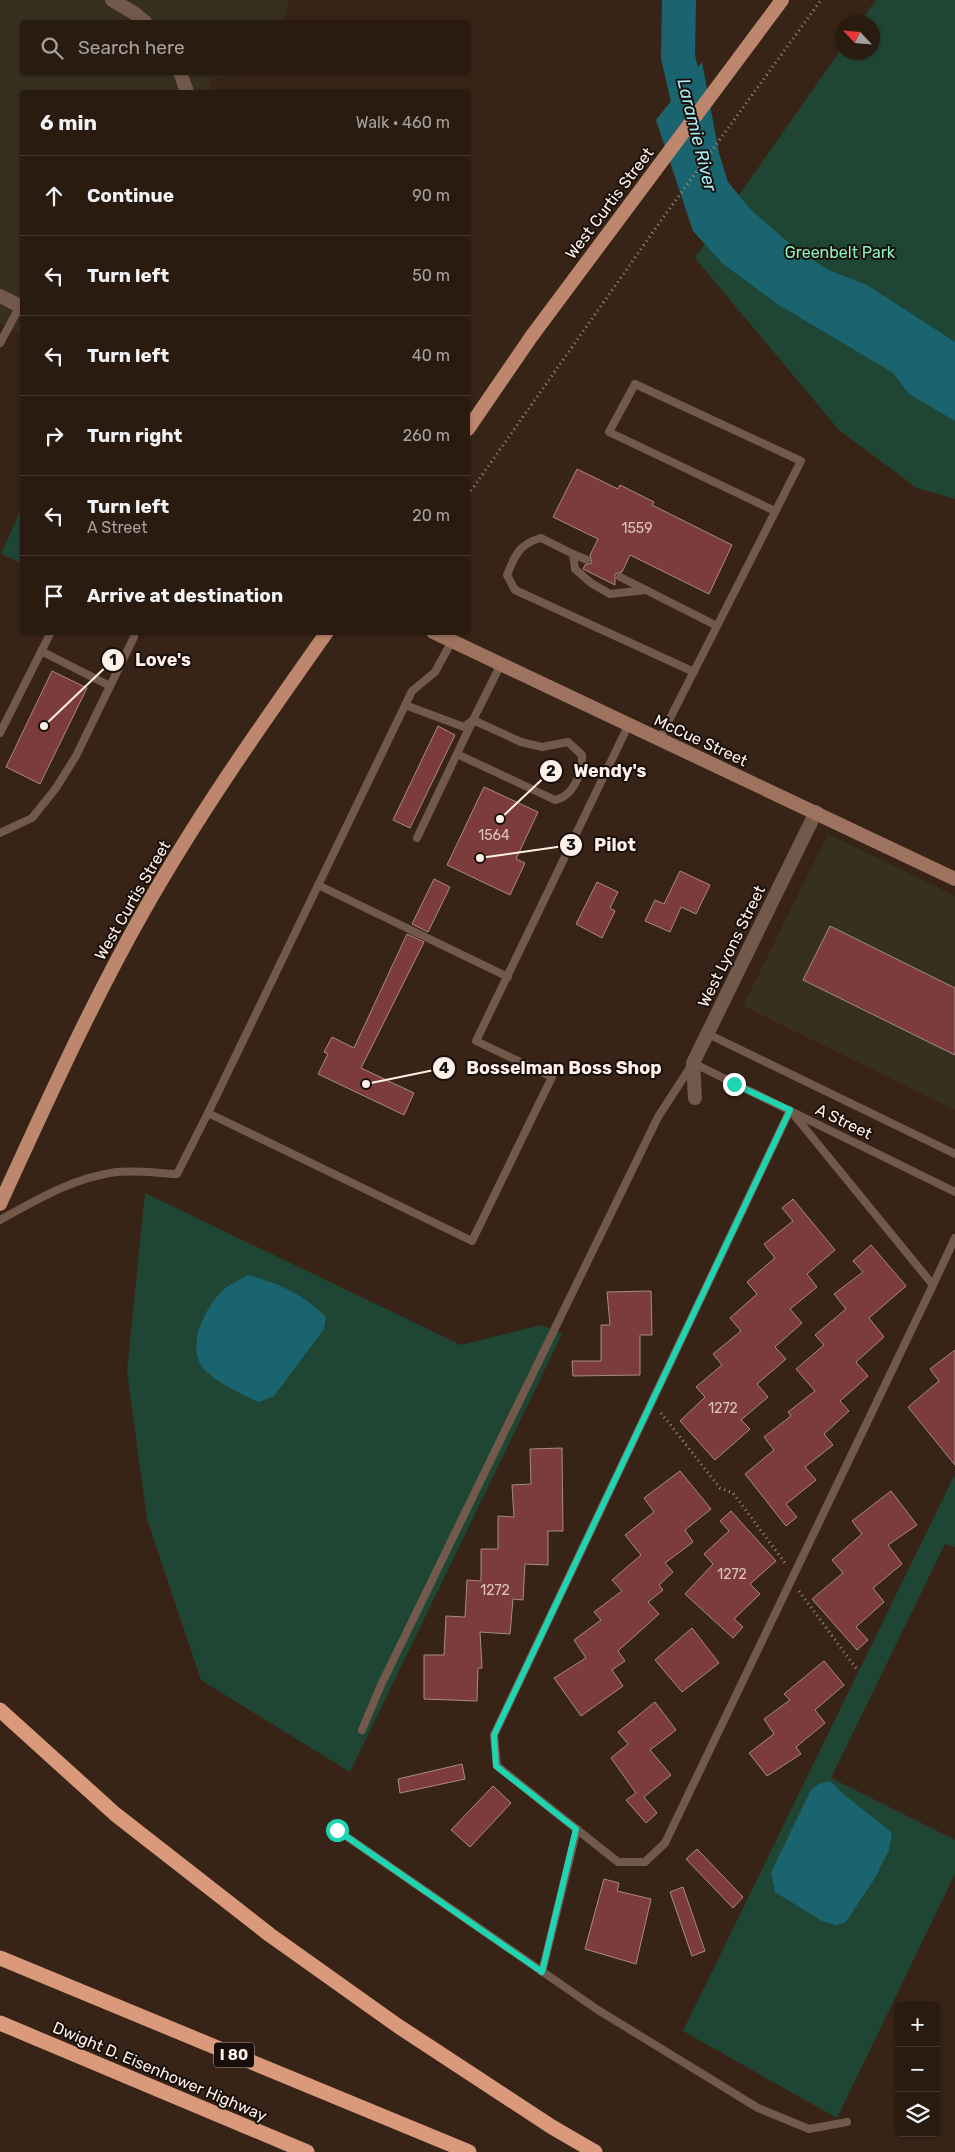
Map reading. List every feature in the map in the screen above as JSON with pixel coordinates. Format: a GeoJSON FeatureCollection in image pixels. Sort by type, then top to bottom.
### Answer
{"type":"FeatureCollection","features":[{"type":"Feature","properties":{"kind":"highway"},"geometry":{"type":"LineString","coordinates":[[0,1710],[115,1814],[270,1935],[406,2031],[552,2127],[595,2152]]}},
{"type":"Feature","properties":{"kind":"highway","name":"I 80"},"geometry":{"type":"LineString","coordinates":[[0,1958],[469,2152]]}},
{"type":"Feature","properties":{"kind":"highway","name":"Dwight D. Eisenhower Highway"},"geometry":{"type":"LineString","coordinates":[[0,2023],[307,2152]]}},
{"type":"Feature","properties":{"kind":"main road","name":"West Curtis Street"},"geometry":{"type":"LineString","coordinates":[[470,427],[531,337],[746,51],[782,0]]}},
{"type":"Feature","properties":{"kind":"main road","name":"West Curtis Street"},"geometry":{"type":"LineString","coordinates":[[0,1204],[73,1045],[142,915],[213,796],[325,635]]}},
{"type":"Feature","properties":{"kind":"main road","name":"McCue Street"},"geometry":{"type":"LineString","coordinates":[[439,635],[628,726],[955,878]]}},
{"type":"Feature","properties":{"kind":"street"},"geometry":{"type":"LineString","coordinates":[[112,0],[143,20]]}},
{"type":"Feature","properties":{"kind":"street"},"geometry":{"type":"LineString","coordinates":[[181,75],[186,90]]}},
{"type":"Feature","properties":{"kind":"street"},"geometry":{"type":"LineString","coordinates":[[0,296],[20,306]]}},
{"type":"Feature","properties":{"kind":"street","name":"West Lyons Street"},"geometry":{"type":"LineString","coordinates":[[693,1063],[816,812]]}},
{"type":"Feature","properties":{"kind":"street"},"geometry":{"type":"LineString","coordinates":[[693,1063],[695,1098]]}},
{"type":"Feature","properties":{"kind":"lane"},"geometry":{"type":"LineString","coordinates":[[0,343],[20,308]]}},
{"type":"Feature","properties":{"kind":"lane"},"geometry":{"type":"LineString","coordinates":[[659,740],[801,461],[635,384],[609,432],[775,512]]}},
{"type":"Feature","properties":{"kind":"lane"},"geometry":{"type":"LineString","coordinates":[[587,560],[541,538],[527,541],[514,557],[508,575],[515,590],[694,672]]}},
{"type":"Feature","properties":{"kind":"lane"},"geometry":{"type":"LineString","coordinates":[[573,554],[575,569],[591,583],[610,594],[646,590]]}},
{"type":"Feature","properties":{"kind":"lane"},"geometry":{"type":"LineString","coordinates":[[620,577],[717,626]]}},
{"type":"Feature","properties":{"kind":"lane"},"geometry":{"type":"LineString","coordinates":[[0,733],[49,635]]}},
{"type":"Feature","properties":{"kind":"lane"},"geometry":{"type":"LineString","coordinates":[[0,833],[32,818],[56,788],[76,756],[134,635]]}},
{"type":"Feature","properties":{"kind":"lane"},"geometry":{"type":"LineString","coordinates":[[0,1220],[58,1188],[81,1179],[118,1172],[177,1174],[412,690],[435,672],[452,641]]}},
{"type":"Feature","properties":{"kind":"lane"},"geometry":{"type":"LineString","coordinates":[[41,651],[110,686]]}},
{"type":"Feature","properties":{"kind":"lane"},"geometry":{"type":"LineString","coordinates":[[417,838],[500,664]]}},
{"type":"Feature","properties":{"kind":"lane"},"geometry":{"type":"LineString","coordinates":[[405,705],[464,727],[473,720]]}},
{"type":"Feature","properties":{"kind":"lane"},"geometry":{"type":"LineString","coordinates":[[457,754],[555,800],[563,799],[570,792],[582,768],[582,755],[568,742],[542,747],[521,742],[473,720]]}},
{"type":"Feature","properties":{"kind":"lane"},"geometry":{"type":"LineString","coordinates":[[208,1113],[472,1241],[552,1077],[476,1041],[628,726]]}},
{"type":"Feature","properties":{"kind":"lane"},"geometry":{"type":"LineString","coordinates":[[318,885],[508,977]]}},
{"type":"Feature","properties":{"kind":"lane"},"geometry":{"type":"LineString","coordinates":[[708,1034],[955,1154]]}},
{"type":"Feature","properties":{"kind":"lane"},"geometry":{"type":"LineString","coordinates":[[362,1730],[385,1676],[658,1118],[693,1063]]}},
{"type":"Feature","properties":{"kind":"lane","name":"A Street"},"geometry":{"type":"LineString","coordinates":[[693,1063],[955,1192]]}},
{"type":"Feature","properties":{"kind":"lane"},"geometry":{"type":"LineString","coordinates":[[934,1285],[790,1110],[494,1735],[496,1766],[618,1862],[644,1862],[665,1843],[934,1285],[955,1238]]}},
{"type":"Feature","properties":{"kind":"lane"},"geometry":{"type":"LineString","coordinates":[[542,1972],[576,1829]]}},
{"type":"Feature","properties":{"kind":"lane"},"geometry":{"type":"LineString","coordinates":[[337,1830],[598,2010],[758,2108],[809,2129],[847,2122]]}},
{"type":"Feature","properties":{"kind":"path"},"geometry":{"type":"LineString","coordinates":[[470,492],[660,222],[821,0]]}},
{"type":"Feature","properties":{"kind":"path"},"geometry":{"type":"LineString","coordinates":[[652,1402],[720,1488],[733,1493],[784,1560],[801,1594],[858,1671]]}},
{"type":"Feature","properties":{"kind":"shaded area"},"geometry":{"type":"Polygon","coordinates":[[[0,0],[289,0],[284,20],[20,20],[20,75],[230,75],[209,81],[211,90],[20,90],[20,333],[0,324],[0,0]]]}},
{"type":"Feature","properties":{"kind":"shaded area"},"geometry":{"type":"Polygon","coordinates":[[[828,834],[955,896],[955,1110],[743,1006],[828,834]]]}},
{"type":"Feature","properties":{"kind":"green space","name":"Greenbelt Park"},"geometry":{"type":"Polygon","coordinates":[[[876,0],[955,0],[955,499],[917,488],[839,430],[695,258],[835,58],[835,60],[880,60],[880,15],[865,15],[876,0]]]}},
{"type":"Feature","properties":{"kind":"green space"},"geometry":{"type":"Polygon","coordinates":[[[20,511],[20,562],[1,554],[20,511]]]}},
{"type":"Feature","properties":{"kind":"green space"},"geometry":{"type":"Polygon","coordinates":[[[145,1193],[461,1345],[541,1325],[562,1334],[350,1772],[201,1680],[147,1519],[127,1371],[145,1193]]]}},
{"type":"Feature","properties":{"kind":"green space"},"geometry":{"type":"Polygon","coordinates":[[[955,1474],[955,1547],[945,1544],[831,1778],[955,1840],[955,1874],[837,2118],[683,2031],[955,1474]],[[830,1781],[846,1922],[880,1869],[892,1833],[830,1781]]]}},
{"type":"Feature","properties":{"kind":"water","name":"Laramie River"},"geometry":{"type":"Polygon","coordinates":[[[702,62],[719,153],[728,182],[751,210],[790,244],[828,270],[867,285],[955,342],[955,421],[909,394],[893,373],[779,305],[723,264],[693,231],[656,120],[702,62]]]}},
{"type":"Feature","properties":{"kind":"water"},"geometry":{"type":"Polygon","coordinates":[[[248,1275],[290,1290],[326,1317],[324,1329],[274,1396],[259,1402],[230,1388],[208,1373],[198,1359],[196,1349],[200,1328],[209,1307],[225,1289],[248,1275]]]}},
{"type":"Feature","properties":{"kind":"water"},"geometry":{"type":"Polygon","coordinates":[[[830,1781],[892,1833],[889,1850],[875,1878],[846,1922],[836,1925],[822,1921],[775,1892],[771,1872],[811,1790],[819,1784],[830,1781]]]}},
{"type":"Feature","properties":{"kind":"building"},"geometry":{"type":"Polygon","coordinates":[[[577,469],[618,489],[620,485],[654,502],[652,505],[732,545],[709,594],[630,555],[622,572],[615,574],[615,585],[583,569],[585,565],[592,563],[590,555],[598,539],[553,517],[577,469]]]}},
{"type":"Feature","properties":{"kind":"building"},"geometry":{"type":"Polygon","coordinates":[[[52,671],[87,688],[40,784],[6,767],[52,671]]]}},
{"type":"Feature","properties":{"kind":"building"},"geometry":{"type":"Polygon","coordinates":[[[438,726],[455,735],[410,828],[393,820],[438,726]]]}},
{"type":"Feature","properties":{"kind":"building"},"geometry":{"type":"Polygon","coordinates":[[[484,787],[538,812],[516,859],[525,863],[510,895],[447,865],[484,787]]]}},
{"type":"Feature","properties":{"kind":"building"},"geometry":{"type":"Polygon","coordinates":[[[680,871],[710,885],[696,914],[681,907],[670,932],[645,921],[655,900],[664,904],[680,871]]]}},
{"type":"Feature","properties":{"kind":"building"},"geometry":{"type":"Polygon","coordinates":[[[434,879],[450,887],[428,932],[412,924],[434,879]]]}},
{"type":"Feature","properties":{"kind":"building"},"geometry":{"type":"Polygon","coordinates":[[[597,882],[618,892],[610,908],[615,911],[602,938],[576,924],[597,882]]]}},
{"type":"Feature","properties":{"kind":"building"},"geometry":{"type":"Polygon","coordinates":[[[830,926],[955,988],[955,1055],[803,980],[830,926]]]}},
{"type":"Feature","properties":{"kind":"building"},"geometry":{"type":"Polygon","coordinates":[[[407,934],[424,942],[361,1068],[414,1093],[404,1115],[318,1074],[328,1054],[324,1052],[332,1037],[354,1048],[407,934]]]}},
{"type":"Feature","properties":{"kind":"building"},"geometry":{"type":"Polygon","coordinates":[[[793,1199],[835,1250],[807,1274],[817,1287],[790,1309],[802,1323],[775,1347],[786,1359],[757,1384],[768,1397],[741,1420],[750,1429],[715,1460],[680,1421],[705,1397],[696,1387],[722,1365],[713,1354],[741,1331],[730,1318],[757,1294],[747,1282],[775,1258],[764,1244],[793,1221],[782,1208],[793,1199]]]}},
{"type":"Feature","properties":{"kind":"building"},"geometry":{"type":"Polygon","coordinates":[[[871,1245],[906,1286],[869,1318],[884,1337],[856,1362],[868,1376],[840,1401],[849,1411],[824,1434],[833,1445],[805,1467],[816,1480],[786,1504],[797,1517],[786,1526],[745,1474],[774,1450],[764,1437],[791,1416],[788,1412],[815,1391],[796,1369],[824,1345],[815,1335],[846,1309],[834,1294],[863,1272],[853,1261],[871,1245]]]}},
{"type":"Feature","properties":{"kind":"building"},"geometry":{"type":"Polygon","coordinates":[[[651,1291],[652,1335],[640,1335],[640,1375],[573,1376],[572,1361],[601,1361],[601,1325],[610,1325],[607,1292],[651,1291]]]}},
{"type":"Feature","properties":{"kind":"building"},"geometry":{"type":"Polygon","coordinates":[[[955,1350],[955,1465],[908,1407],[939,1381],[930,1369],[955,1350]]]}},
{"type":"Feature","properties":{"kind":"building"},"geometry":{"type":"Polygon","coordinates":[[[562,1448],[563,1531],[548,1531],[548,1565],[525,1564],[523,1600],[513,1599],[510,1634],[480,1632],[482,1668],[478,1668],[477,1701],[424,1699],[424,1655],[444,1655],[446,1616],[465,1617],[467,1580],[481,1581],[481,1549],[498,1549],[498,1516],[514,1517],[512,1485],[531,1484],[530,1449],[562,1448]]]}},
{"type":"Feature","properties":{"kind":"building"},"geometry":{"type":"Polygon","coordinates":[[[680,1471],[711,1509],[685,1530],[693,1542],[665,1563],[673,1572],[659,1585],[663,1590],[648,1602],[659,1614],[618,1651],[625,1661],[612,1670],[623,1686],[581,1716],[554,1678],[586,1658],[574,1640],[601,1620],[594,1612],[622,1591],[612,1580],[641,1555],[625,1535],[654,1512],[644,1498],[680,1471]]]}},
{"type":"Feature","properties":{"kind":"building"},"geometry":{"type":"Polygon","coordinates":[[[891,1491],[917,1525],[888,1545],[902,1564],[873,1588],[884,1602],[856,1627],[868,1640],[857,1650],[812,1599],[843,1573],[832,1560],[862,1534],[852,1521],[891,1491]]]}},
{"type":"Feature","properties":{"kind":"building"},"geometry":{"type":"Polygon","coordinates":[[[731,1511],[776,1561],[750,1584],[760,1594],[734,1619],[743,1627],[733,1638],[685,1594],[713,1564],[704,1554],[729,1531],[720,1521],[731,1511]]]}},
{"type":"Feature","properties":{"kind":"building"},"geometry":{"type":"Polygon","coordinates":[[[692,1628],[719,1663],[682,1692],[655,1660],[692,1628]]]}},
{"type":"Feature","properties":{"kind":"building"},"geometry":{"type":"Polygon","coordinates":[[[824,1661],[844,1685],[815,1710],[825,1723],[796,1747],[801,1754],[767,1776],[749,1753],[774,1734],[764,1719],[790,1700],[784,1694],[824,1661]]]}},
{"type":"Feature","properties":{"kind":"building"},"geometry":{"type":"Polygon","coordinates":[[[655,1702],[676,1730],[650,1750],[671,1775],[644,1797],[657,1813],[646,1823],[626,1800],[636,1793],[611,1758],[628,1744],[618,1732],[655,1702]]]}},
{"type":"Feature","properties":{"kind":"building"},"geometry":{"type":"Polygon","coordinates":[[[462,1764],[465,1779],[400,1793],[398,1779],[462,1764]]]}},
{"type":"Feature","properties":{"kind":"building"},"geometry":{"type":"Polygon","coordinates":[[[493,1786],[511,1803],[470,1847],[451,1830],[493,1786]]]}},
{"type":"Feature","properties":{"kind":"building"},"geometry":{"type":"Polygon","coordinates":[[[697,1849],[743,1897],[733,1908],[686,1859],[697,1849]]]}},
{"type":"Feature","properties":{"kind":"building"},"geometry":{"type":"Polygon","coordinates":[[[604,1879],[619,1883],[617,1891],[651,1899],[636,1964],[585,1949],[604,1879]]]}},
{"type":"Feature","properties":{"kind":"building"},"geometry":{"type":"Polygon","coordinates":[[[683,1887],[705,1951],[692,1956],[670,1892],[683,1887]]]}},
{"type":"Feature","properties":{"kind":"waterway","name":"Laramie River"},"geometry":{"type":"LineString","coordinates":[[679,0],[678,57],[695,130]]}},
{"type":"Feature","properties":{"kind":"place","name":"Love's"},"geometry":{"type":"Point","coordinates":[44,726]}},
{"type":"Feature","properties":{"kind":"place","name":"Wendy's"},"geometry":{"type":"Point","coordinates":[500,819]}},
{"type":"Feature","properties":{"kind":"place","name":"Pilot"},"geometry":{"type":"Point","coordinates":[480,858]}},
{"type":"Feature","properties":{"kind":"place","name":"Bosselman Boss Shop"},"geometry":{"type":"Point","coordinates":[366,1084]}},
{"type":"Feature","properties":{"kind":"route"},"geometry":{"type":"LineString","coordinates":[[337,1830],[542,1972],[576,1829],[496,1766],[494,1735],[790,1110],[734,1084]]}}]}
